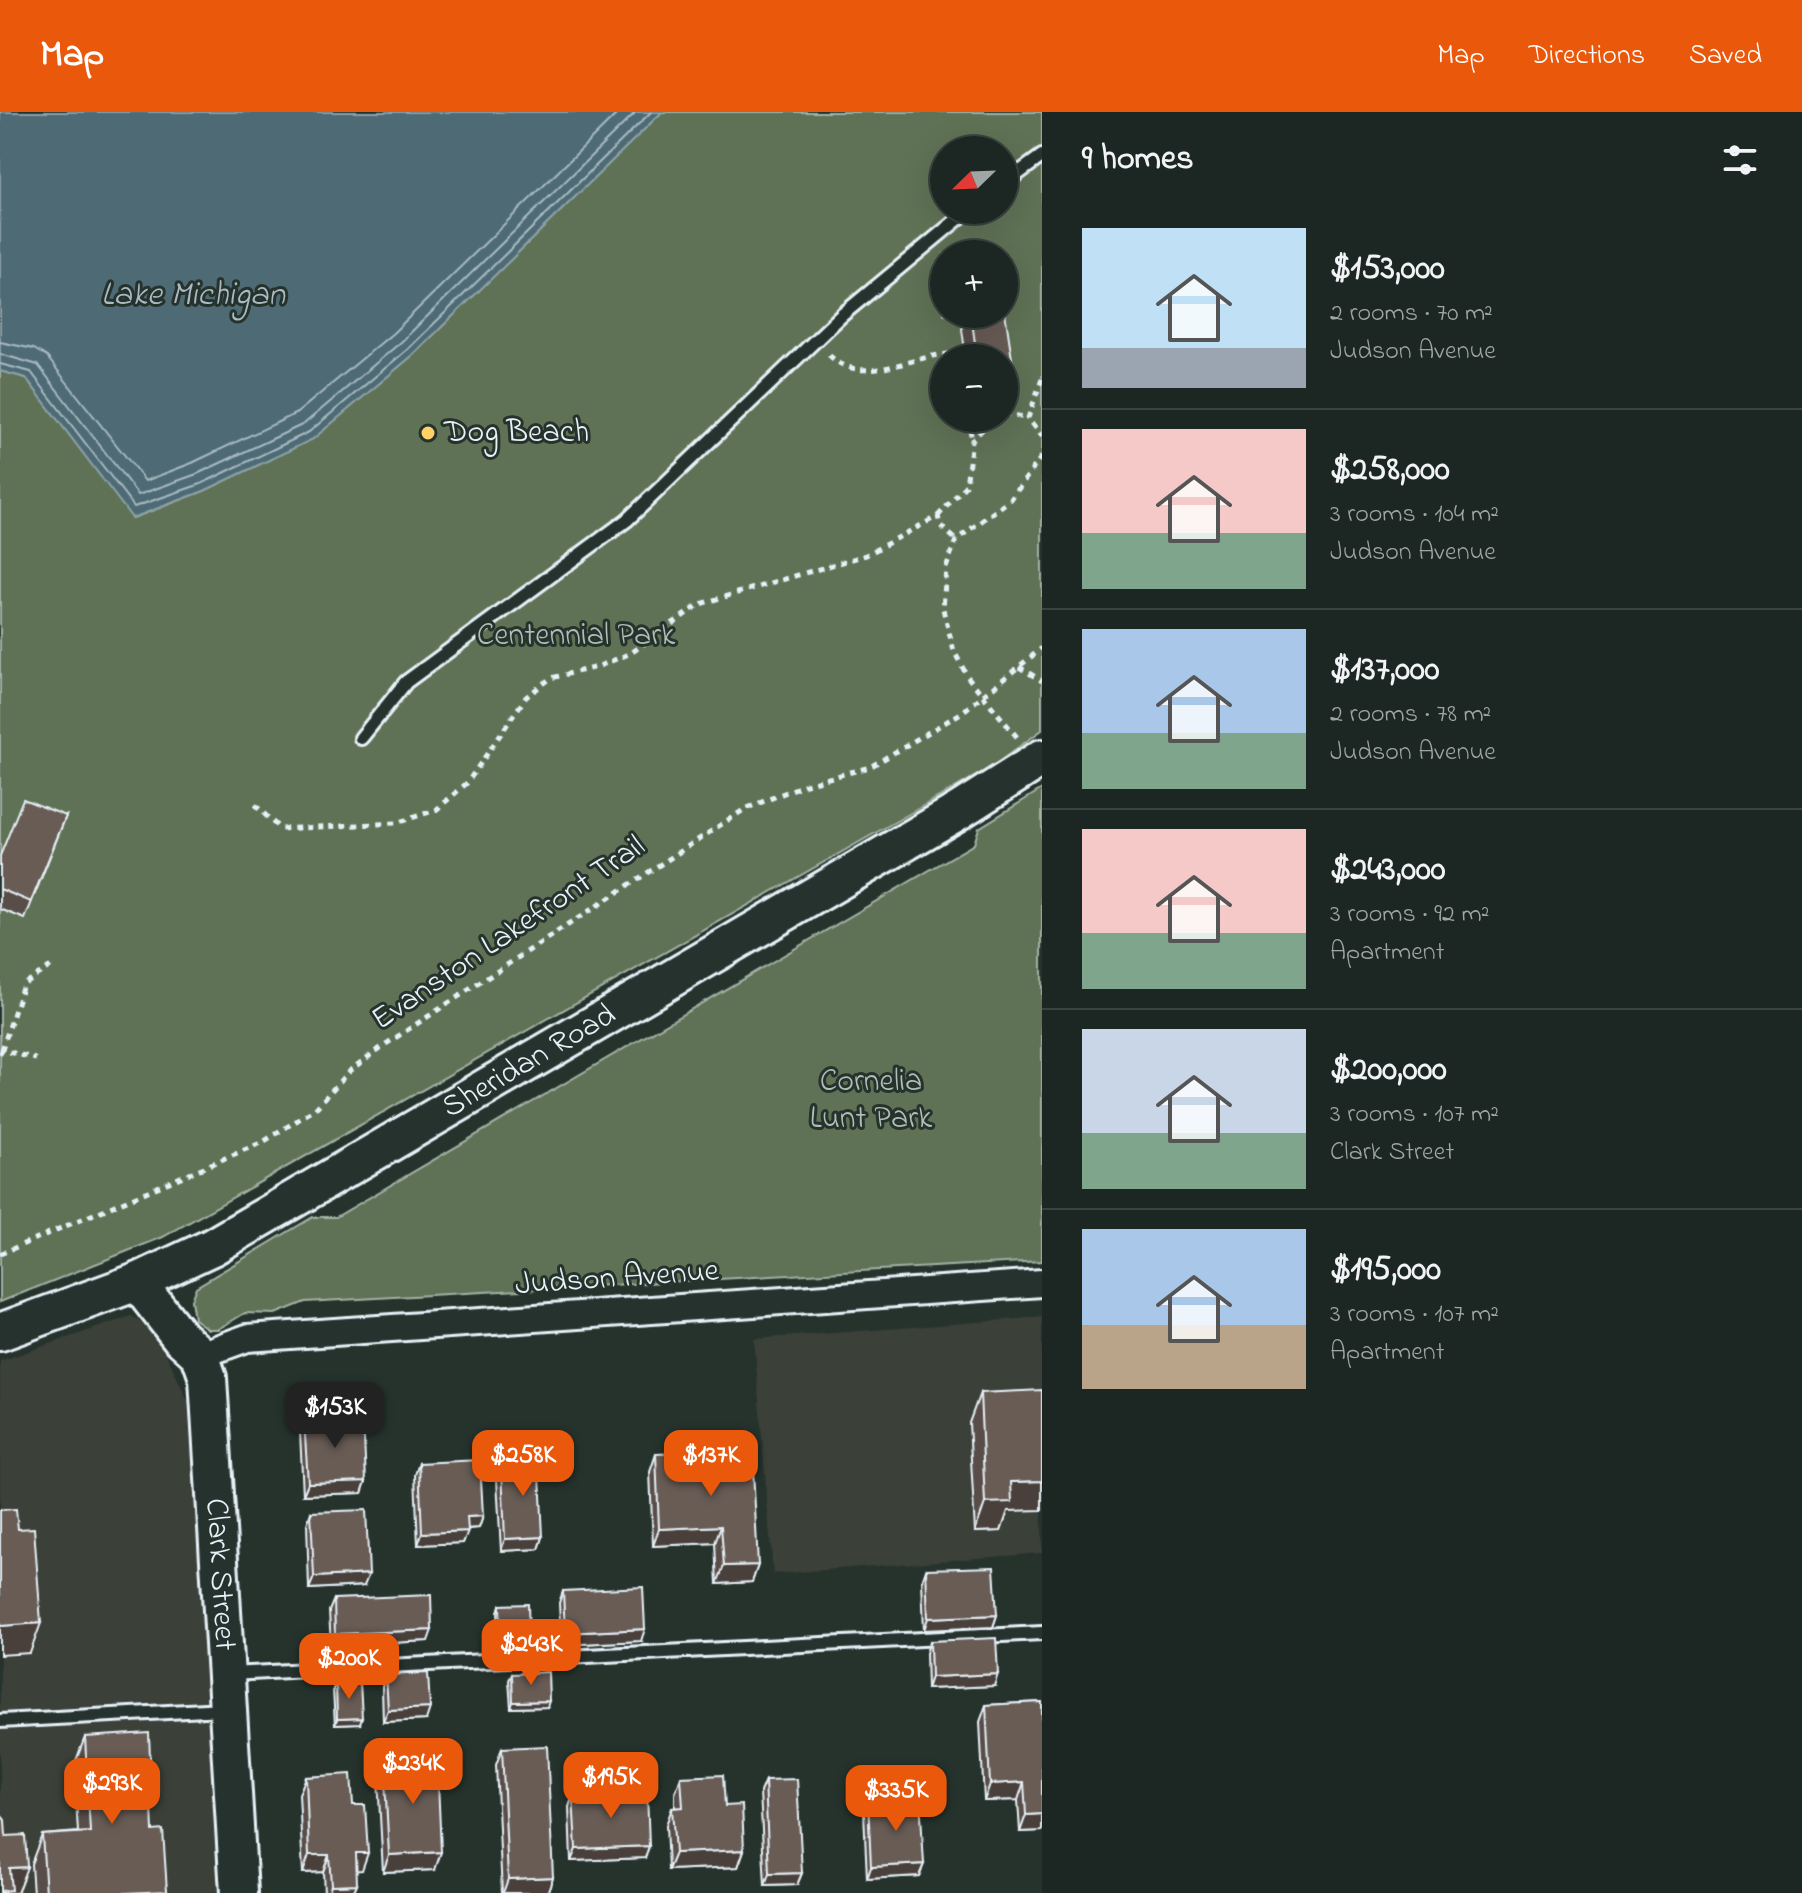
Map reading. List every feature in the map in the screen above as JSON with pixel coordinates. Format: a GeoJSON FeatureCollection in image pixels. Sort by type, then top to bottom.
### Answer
{"type":"FeatureCollection","features":[{"type":"Feature","properties":{"kind":"main road","name":"Sheridan Road"},"geometry":{"type":"LineString","coordinates":[[0,1332],[137,1282],[212,1247],[932,827],[1032,751]]}},
{"type":"Feature","properties":{"kind":"main road"},"geometry":{"type":"LineString","coordinates":[[137,1282],[180,1337],[200,1355]]}},
{"type":"Feature","properties":{"kind":"main road","name":"Clark Street"},"geometry":{"type":"LineString","coordinates":[[200,1355],[209,1388],[239,1893]]}},
{"type":"Feature","properties":{"kind":"street","name":"Judson Avenue"},"geometry":{"type":"LineString","coordinates":[[200,1355],[247,1338],[1042,1283]]}},
{"type":"Feature","properties":{"kind":"lane"},"geometry":{"type":"LineString","coordinates":[[1018,174],[1042,156]]}},
{"type":"Feature","properties":{"kind":"lane"},"geometry":{"type":"LineString","coordinates":[[361,738],[406,682],[627,520],[815,341],[953,224]]}},
{"type":"Feature","properties":{"kind":"lane"},"geometry":{"type":"LineString","coordinates":[[0,1721],[227,1691],[1042,1633]]}},
{"type":"Feature","properties":{"kind":"path"},"geometry":{"type":"LineString","coordinates":[[815,341],[842,368],[865,372],[930,355]]}},
{"type":"Feature","properties":{"kind":"path"},"geometry":{"type":"LineString","coordinates":[[1028,418],[1042,379]]}},
{"type":"Feature","properties":{"kind":"path"},"geometry":{"type":"LineString","coordinates":[[1018,416],[1028,418],[1042,436]]}},
{"type":"Feature","properties":{"kind":"path"},"geometry":{"type":"LineString","coordinates":[[255,805],[280,829],[396,823],[436,810],[467,783],[526,697],[551,678],[597,667],[631,653],[700,604],[751,586],[866,555],[938,516],[966,485],[972,440],[970,432]]}},
{"type":"Feature","properties":{"kind":"path"},"geometry":{"type":"LineString","coordinates":[[972,440],[980,432]]}},
{"type":"Feature","properties":{"kind":"path"},"geometry":{"type":"LineString","coordinates":[[1032,751],[967,676],[954,651],[943,609],[946,568],[956,540],[1011,499],[1042,456]]}},
{"type":"Feature","properties":{"kind":"path"},"geometry":{"type":"LineString","coordinates":[[938,516],[940,525],[956,540]]}},
{"type":"Feature","properties":{"kind":"path","name":"Evanston Lakefront Trail"},"geometry":{"type":"LineString","coordinates":[[0,1254],[263,1142],[315,1109],[349,1071],[386,1044],[745,809],[806,784],[870,767],[961,713],[1042,648]]}},
{"type":"Feature","properties":{"kind":"path"},"geometry":{"type":"LineString","coordinates":[[1019,667],[1042,681]]}},
{"type":"Feature","properties":{"kind":"path"},"geometry":{"type":"LineString","coordinates":[[36,1059],[1,1052],[23,984],[54,964]]}},
{"type":"Feature","properties":{"kind":"shaded area"},"geometry":{"type":"Polygon","coordinates":[[[131,1316],[150,1327],[161,1343],[190,1405],[218,1893],[0,1893],[0,1361],[131,1316]]]}},
{"type":"Feature","properties":{"kind":"shaded area"},"geometry":{"type":"Polygon","coordinates":[[[1042,1317],[1042,1553],[773,1574],[754,1339],[1042,1317]]]}},
{"type":"Feature","properties":{"kind":"green space","name":"Centennial Park"},"geometry":{"type":"Polygon","coordinates":[[[662,112],[1042,112],[1042,730],[990,768],[163,1237],[0,1302],[0,371],[26,378],[133,518],[204,491],[313,439],[413,355],[662,112]]]}},
{"type":"Feature","properties":{"kind":"green space","name":"Cornelia Lunt Park"},"geometry":{"type":"Polygon","coordinates":[[[1042,789],[1042,1261],[305,1302],[275,1314],[245,1313],[218,1329],[208,1329],[194,1319],[191,1300],[196,1287],[313,1217],[336,1217],[974,844],[979,828],[1042,789]]]}},
{"type":"Feature","properties":{"kind":"water","name":"Lake Michigan"},"geometry":{"type":"Polygon","coordinates":[[[0,112],[662,112],[413,355],[313,439],[204,491],[132,518],[26,378],[0,371],[0,112]]]}},
{"type":"Feature","properties":{"kind":"building"},"geometry":{"type":"Polygon","coordinates":[[[973,328],[1007,328],[1010,344],[975,344],[973,328]]]}},
{"type":"Feature","properties":{"kind":"building"},"geometry":{"type":"Polygon","coordinates":[[[23,799],[66,816],[31,902],[0,889],[0,856],[23,799]]]}},
{"type":"Feature","properties":{"kind":"building"},"geometry":{"type":"Polygon","coordinates":[[[1042,1390],[1042,1481],[1011,1482],[1012,1502],[985,1503],[980,1393],[1042,1390]]]}},
{"type":"Feature","properties":{"kind":"building"},"geometry":{"type":"Polygon","coordinates":[[[363,1417],[366,1481],[308,1483],[304,1420],[363,1417]]]}},
{"type":"Feature","properties":{"kind":"building"},"geometry":{"type":"Polygon","coordinates":[[[752,1450],[758,1565],[724,1566],[721,1526],[659,1529],[656,1454],[752,1450]]]}},
{"type":"Feature","properties":{"kind":"building"},"geometry":{"type":"Polygon","coordinates":[[[539,1453],[543,1537],[505,1539],[502,1468],[516,1467],[515,1454],[539,1453]]]}},
{"type":"Feature","properties":{"kind":"building"},"geometry":{"type":"Polygon","coordinates":[[[480,1460],[483,1516],[467,1517],[468,1531],[422,1533],[419,1463],[480,1460]]]}},
{"type":"Feature","properties":{"kind":"building"},"geometry":{"type":"Polygon","coordinates":[[[16,1509],[18,1529],[34,1528],[41,1623],[0,1626],[0,1510],[16,1509]]]}},
{"type":"Feature","properties":{"kind":"building"},"geometry":{"type":"Polygon","coordinates":[[[366,1510],[369,1574],[314,1577],[311,1512],[366,1510]]]}},
{"type":"Feature","properties":{"kind":"building"},"geometry":{"type":"Polygon","coordinates":[[[994,1567],[997,1615],[928,1618],[926,1569],[994,1567]]]}},
{"type":"Feature","properties":{"kind":"building"},"geometry":{"type":"Polygon","coordinates":[[[643,1587],[645,1629],[565,1633],[563,1591],[643,1587]]]}},
{"type":"Feature","properties":{"kind":"building"},"geometry":{"type":"Polygon","coordinates":[[[431,1595],[432,1630],[335,1634],[334,1599],[431,1595]]]}},
{"type":"Feature","properties":{"kind":"building"},"geometry":{"type":"Polygon","coordinates":[[[528,1604],[529,1635],[501,1636],[500,1605],[528,1604]]]}},
{"type":"Feature","properties":{"kind":"building"},"geometry":{"type":"Polygon","coordinates":[[[996,1638],[998,1674],[931,1677],[930,1641],[996,1638]]]}},
{"type":"Feature","properties":{"kind":"building"},"geometry":{"type":"Polygon","coordinates":[[[548,1672],[549,1701],[513,1702],[512,1674],[548,1672]]]}},
{"type":"Feature","properties":{"kind":"building"},"geometry":{"type":"Polygon","coordinates":[[[428,1673],[430,1708],[388,1710],[386,1675],[428,1673]]]}},
{"type":"Feature","properties":{"kind":"building"},"geometry":{"type":"Polygon","coordinates":[[[360,1682],[362,1718],[337,1719],[336,1683],[360,1682]]]}},
{"type":"Feature","properties":{"kind":"building"},"geometry":{"type":"Polygon","coordinates":[[[1042,1702],[1042,1814],[1026,1815],[1024,1782],[990,1784],[986,1705],[1042,1702]]]}},
{"type":"Feature","properties":{"kind":"building"},"geometry":{"type":"Polygon","coordinates":[[[149,1733],[153,1831],[163,1830],[167,1891],[46,1893],[42,1835],[90,1832],[85,1737],[149,1733]]]}},
{"type":"Feature","properties":{"kind":"building"},"geometry":{"type":"Polygon","coordinates":[[[547,1746],[553,1877],[508,1879],[502,1748],[547,1746]]]}},
{"type":"Feature","properties":{"kind":"building"},"geometry":{"type":"Polygon","coordinates":[[[437,1758],[441,1852],[389,1855],[384,1760],[437,1758]]]}},
{"type":"Feature","properties":{"kind":"building"},"geometry":{"type":"Polygon","coordinates":[[[351,1774],[353,1805],[365,1805],[368,1853],[356,1853],[357,1884],[331,1885],[329,1855],[309,1855],[306,1777],[351,1774]]]}},
{"type":"Feature","properties":{"kind":"building"},"geometry":{"type":"Polygon","coordinates":[[[723,1775],[725,1806],[742,1805],[744,1850],[675,1853],[672,1808],[683,1807],[681,1777],[723,1775]]]}},
{"type":"Feature","properties":{"kind":"building"},"geometry":{"type":"Polygon","coordinates":[[[797,1779],[802,1873],[769,1874],[765,1780],[797,1779]]]}},
{"type":"Feature","properties":{"kind":"building"},"geometry":{"type":"Polygon","coordinates":[[[647,1792],[649,1846],[576,1849],[573,1795],[647,1792]]]}},
{"type":"Feature","properties":{"kind":"building"},"geometry":{"type":"Polygon","coordinates":[[[920,1798],[924,1864],[871,1867],[868,1801],[920,1798]]]}},
{"type":"Feature","properties":{"kind":"building"},"geometry":{"type":"Polygon","coordinates":[[[0,1814],[5,1820],[6,1836],[25,1835],[27,1867],[9,1868],[11,1890],[0,1891],[0,1814]]]}},
{"type":"Feature","properties":{"kind":"place","name":"Dog Beach"},"geometry":{"type":"Point","coordinates":[428,433]}}]}
